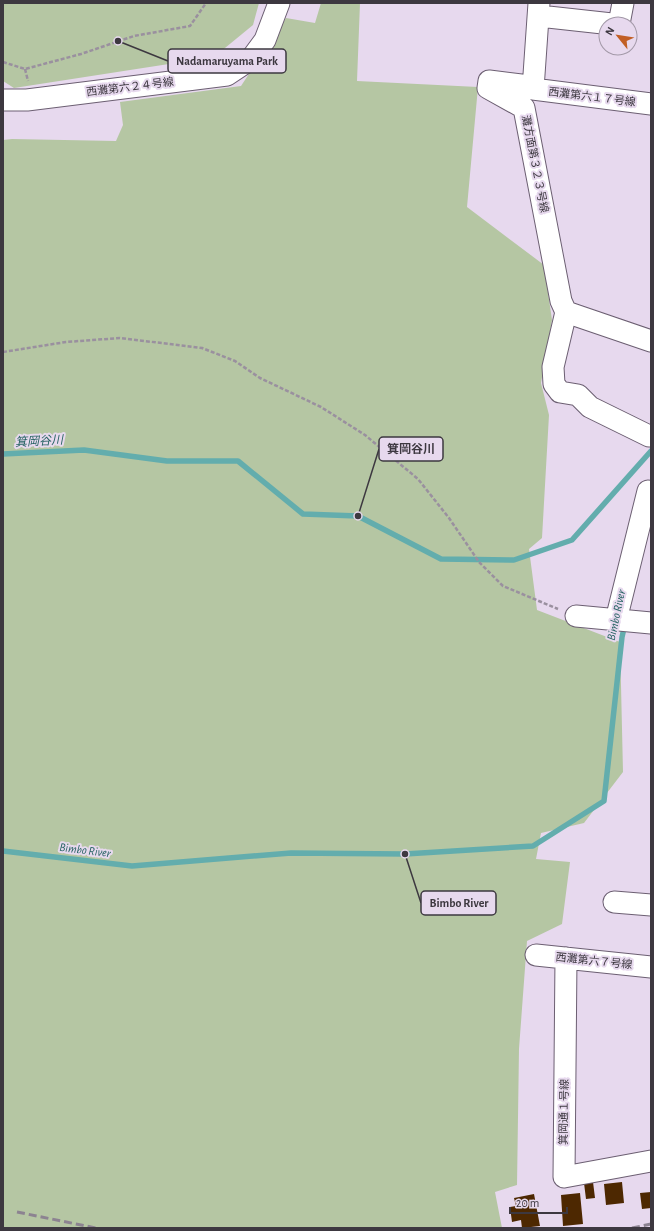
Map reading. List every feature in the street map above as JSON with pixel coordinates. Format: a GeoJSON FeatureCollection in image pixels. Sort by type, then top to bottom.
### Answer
{"type":"FeatureCollection","features":[{"type":"Feature","properties":{"kind":"street","name":"西灘第六２４号線"},"geometry":{"type":"LineString","coordinates":[[8,100],[27,100],[227,75],[251,59],[265,40],[279,3]]}},
{"type":"Feature","properties":{"kind":"street"},"geometry":{"type":"LineString","coordinates":[[620,16],[622,3]]}},
{"type":"Feature","properties":{"kind":"street"},"geometry":{"type":"LineString","coordinates":[[533,90],[539,9],[598,21]]}},
{"type":"Feature","properties":{"kind":"street","name":"灘方面第３２３号線"},"geometry":{"type":"LineString","coordinates":[[533,90],[521,85],[489,81],[488,88],[524,108],[561,301],[566,312]]}},
{"type":"Feature","properties":{"kind":"street","name":"西灘第六１７号線"},"geometry":{"type":"LineString","coordinates":[[533,90],[651,104]]}},
{"type":"Feature","properties":{"kind":"street"},"geometry":{"type":"LineString","coordinates":[[648,436],[590,407],[578,395],[560,392],[554,384],[553,367],[566,312],[651,342]]}},
{"type":"Feature","properties":{"kind":"street"},"geometry":{"type":"LineString","coordinates":[[616,620],[648,491]]}},
{"type":"Feature","properties":{"kind":"street"},"geometry":{"type":"LineString","coordinates":[[576,616],[651,622]]}},
{"type":"Feature","properties":{"kind":"street"},"geometry":{"type":"LineString","coordinates":[[614,902],[651,905]]}},
{"type":"Feature","properties":{"kind":"street","name":"西灘第六７号線"},"geometry":{"type":"LineString","coordinates":[[536,954],[651,967]]}},
{"type":"Feature","properties":{"kind":"street","name":"箕岡通１号線"},"geometry":{"type":"LineString","coordinates":[[566,958],[564,1177],[651,1161]]}},
{"type":"Feature","properties":{"kind":"path"},"geometry":{"type":"LineString","coordinates":[[3,62],[25,69],[81,54],[134,36],[190,26],[206,3]]}},
{"type":"Feature","properties":{"kind":"path"},"geometry":{"type":"LineString","coordinates":[[3,352],[66,342],[120,338],[202,348],[235,361],[260,378],[322,407],[365,435],[418,479],[449,518],[479,562],[503,586],[576,616]]}},
{"type":"Feature","properties":{"kind":"green space"},"geometry":{"type":"Polygon","coordinates":[[[3,3],[259,3],[253,25],[214,57],[14,88],[3,81],[3,3]]]}},
{"type":"Feature","properties":{"kind":"green space"},"geometry":{"type":"Polygon","coordinates":[[[321,3],[360,3],[357,81],[478,87],[467,207],[544,265],[552,320],[541,383],[549,415],[542,538],[529,549],[537,610],[620,642],[623,772],[584,823],[541,833],[536,859],[570,862],[562,924],[527,941],[519,1049],[517,1185],[495,1192],[502,1228],[3,1228],[3,140],[116,141],[123,125],[120,102],[241,86],[286,18],[315,23],[321,3]]]}},
{"type":"Feature","properties":{"kind":"building"},"geometry":{"type":"Polygon","coordinates":[[[593,1182],[595,1198],[586,1199],[584,1183],[593,1182]]]}},
{"type":"Feature","properties":{"kind":"building"},"geometry":{"type":"Polygon","coordinates":[[[622,1182],[624,1203],[606,1205],[604,1184],[622,1182]]]}},
{"type":"Feature","properties":{"kind":"building"},"geometry":{"type":"Polygon","coordinates":[[[651,1192],[651,1208],[642,1209],[640,1193],[651,1192]]]}},
{"type":"Feature","properties":{"kind":"building"},"geometry":{"type":"Polygon","coordinates":[[[580,1193],[583,1224],[563,1226],[561,1195],[580,1193]]]}},
{"type":"Feature","properties":{"kind":"building"},"geometry":{"type":"Polygon","coordinates":[[[534,1194],[540,1226],[522,1228],[521,1220],[512,1222],[510,1207],[516,1206],[514,1198],[534,1194]]]}},
{"type":"Feature","properties":{"kind":"waterway","name":"箕岡谷川"},"geometry":{"type":"LineString","coordinates":[[3,454],[84,450],[167,461],[238,461],[303,514],[358,516],[441,559],[514,560],[572,540],[651,451]]}},
{"type":"Feature","properties":{"kind":"waterway","name":"Bimbo River"},"geometry":{"type":"LineString","coordinates":[[3,851],[132,866],[291,853],[405,854],[533,846],[604,801],[622,637],[625,624]]}},
{"type":"Feature","properties":{"kind":"railway"},"geometry":{"type":"LineString","coordinates":[[17,1212],[96,1228]]}},
{"type":"Feature","properties":{"kind":"railway"},"geometry":{"type":"LineString","coordinates":[[632,1228],[651,1224]]}},
{"type":"Feature","properties":{"kind":"place","name":"Nadamaruyama Park"},"geometry":{"type":"Point","coordinates":[118,41]}},
{"type":"Feature","properties":{"kind":"place","name":"箕岡谷川"},"geometry":{"type":"Point","coordinates":[358,516]}},
{"type":"Feature","properties":{"kind":"place","name":"Bimbo River"},"geometry":{"type":"Point","coordinates":[405,854]}}]}
